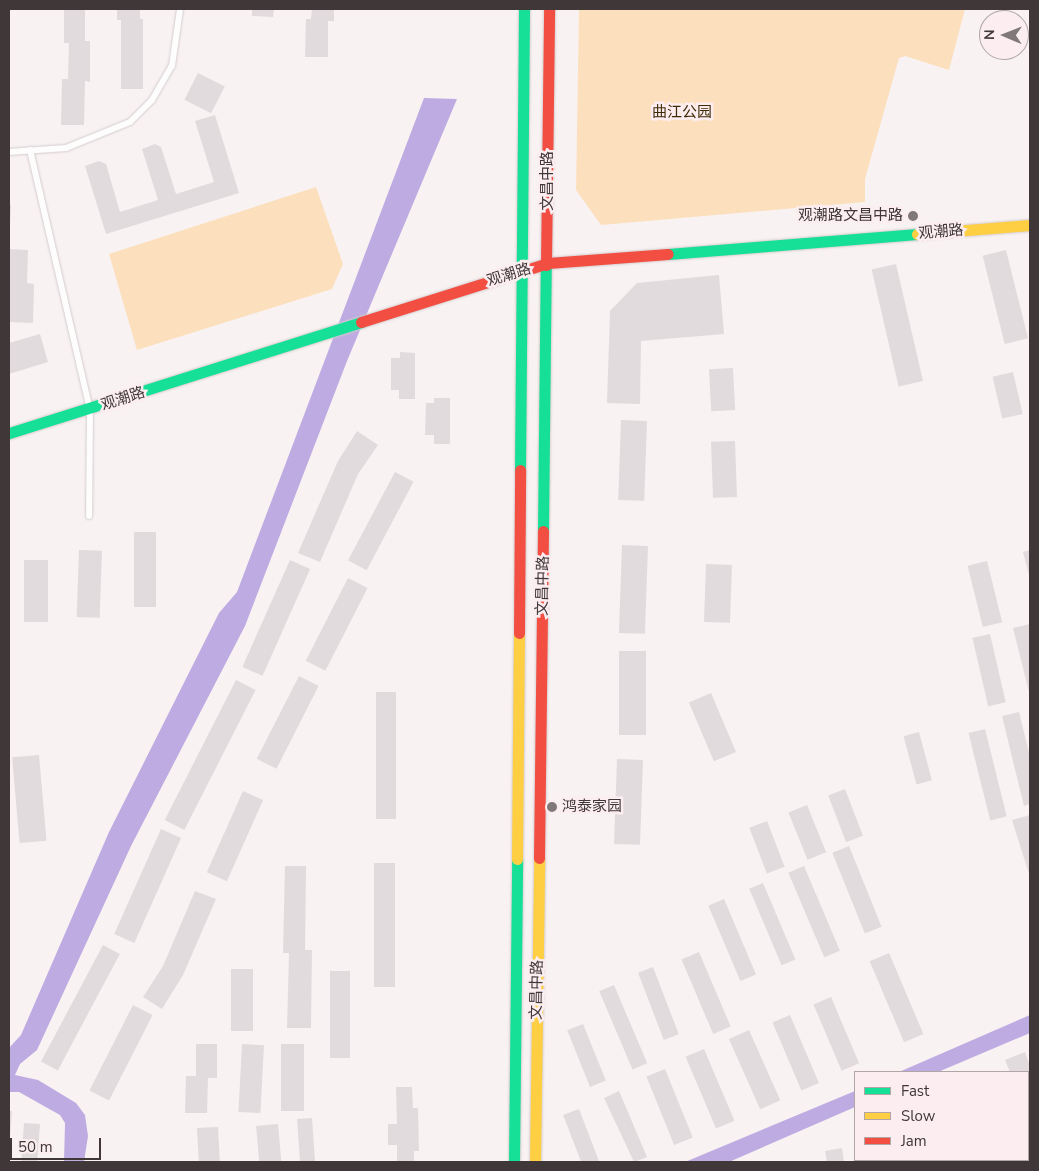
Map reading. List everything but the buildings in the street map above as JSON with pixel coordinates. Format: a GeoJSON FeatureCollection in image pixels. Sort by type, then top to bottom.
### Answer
{"type":"FeatureCollection","features":[{"type":"Feature","properties":{"kind":"main road","name":"文昌中路"},"geometry":{"type":"LineString","coordinates":[[514,1162],[524,9]]}},
{"type":"Feature","properties":{"kind":"main road","name":"文昌中路"},"geometry":{"type":"LineString","coordinates":[[534,1162],[548,263],[549,9]]}},
{"type":"Feature","properties":{"kind":"main road","name":"观潮路"},"geometry":{"type":"LineString","coordinates":[[9,433],[90,410],[321,334],[548,263],[1030,225]]}},
{"type":"Feature","properties":{"kind":"lane"},"geometry":{"type":"LineString","coordinates":[[9,152],[66,148],[130,122],[152,100],[172,66],[180,9]]}},
{"type":"Feature","properties":{"kind":"lane"},"geometry":{"type":"LineString","coordinates":[[30,150],[90,410],[90,516]]}},
{"type":"Feature","properties":{"kind":"green space","name":"曲江公园"},"geometry":{"type":"Polygon","coordinates":[[[579,9],[965,9],[949,70],[905,56],[899,58],[865,179],[865,202],[601,225],[576,190],[579,9]]]}},
{"type":"Feature","properties":{"kind":"green space"},"geometry":{"type":"Polygon","coordinates":[[[316,187],[343,264],[332,289],[137,350],[109,254],[316,187]]]}},
{"type":"Feature","properties":{"kind":"shaded area"},"geometry":{"type":"Polygon","coordinates":[[[424,98],[457,99],[347,361],[245,626],[131,846],[37,1050],[20,1064],[15,1075],[38,1080],[76,1103],[85,1115],[88,1136],[84,1162],[64,1162],[65,1123],[60,1115],[19,1092],[9,1092],[9,1048],[21,1035],[109,832],[219,613],[237,592],[424,98]]]}},
{"type":"Feature","properties":{"kind":"shaded area"},"geometry":{"type":"Polygon","coordinates":[[[1030,1015],[1030,1033],[940,1071],[901,1071],[1030,1015]]]}},
{"type":"Feature","properties":{"kind":"shaded area"},"geometry":{"type":"Polygon","coordinates":[[[854,1091],[854,1107],[729,1162],[685,1162],[854,1091]]]}},
{"type":"Feature","properties":{"kind":"traffic: fast"},"geometry":{"type":"LineString","coordinates":[[520,470],[524,9]]}},
{"type":"Feature","properties":{"kind":"traffic: fast"},"geometry":{"type":"LineString","coordinates":[[668,254],[917,234]]}},
{"type":"Feature","properties":{"kind":"traffic: fast"},"geometry":{"type":"LineString","coordinates":[[543,531],[546,265]]}},
{"type":"Feature","properties":{"kind":"traffic: fast"},"geometry":{"type":"LineString","coordinates":[[9,433],[361,322]]}},
{"type":"Feature","properties":{"kind":"traffic: fast"},"geometry":{"type":"LineString","coordinates":[[514,1162],[517,859]]}},
{"type":"Feature","properties":{"kind":"traffic: slow"},"geometry":{"type":"LineString","coordinates":[[917,234],[1030,225]]}},
{"type":"Feature","properties":{"kind":"traffic: slow"},"geometry":{"type":"LineString","coordinates":[[517,859],[519,633]]}},
{"type":"Feature","properties":{"kind":"traffic: slow"},"geometry":{"type":"LineString","coordinates":[[535,1162],[539,858]]}},
{"type":"Feature","properties":{"kind":"traffic: jam"},"geometry":{"type":"LineString","coordinates":[[546,265],[549,9]]}},
{"type":"Feature","properties":{"kind":"traffic: jam"},"geometry":{"type":"LineString","coordinates":[[361,322],[548,263],[668,254]]}},
{"type":"Feature","properties":{"kind":"traffic: jam"},"geometry":{"type":"LineString","coordinates":[[519,633],[520,470]]}},
{"type":"Feature","properties":{"kind":"traffic: jam"},"geometry":{"type":"LineString","coordinates":[[539,858],[543,531]]}},
{"type":"Feature","properties":{"kind":"place","name":"观潮路文昌中路"},"geometry":{"type":"Point","coordinates":[913,216]}},
{"type":"Feature","properties":{"kind":"place","name":"鸿泰家园"},"geometry":{"type":"Point","coordinates":[552,807]}}]}
